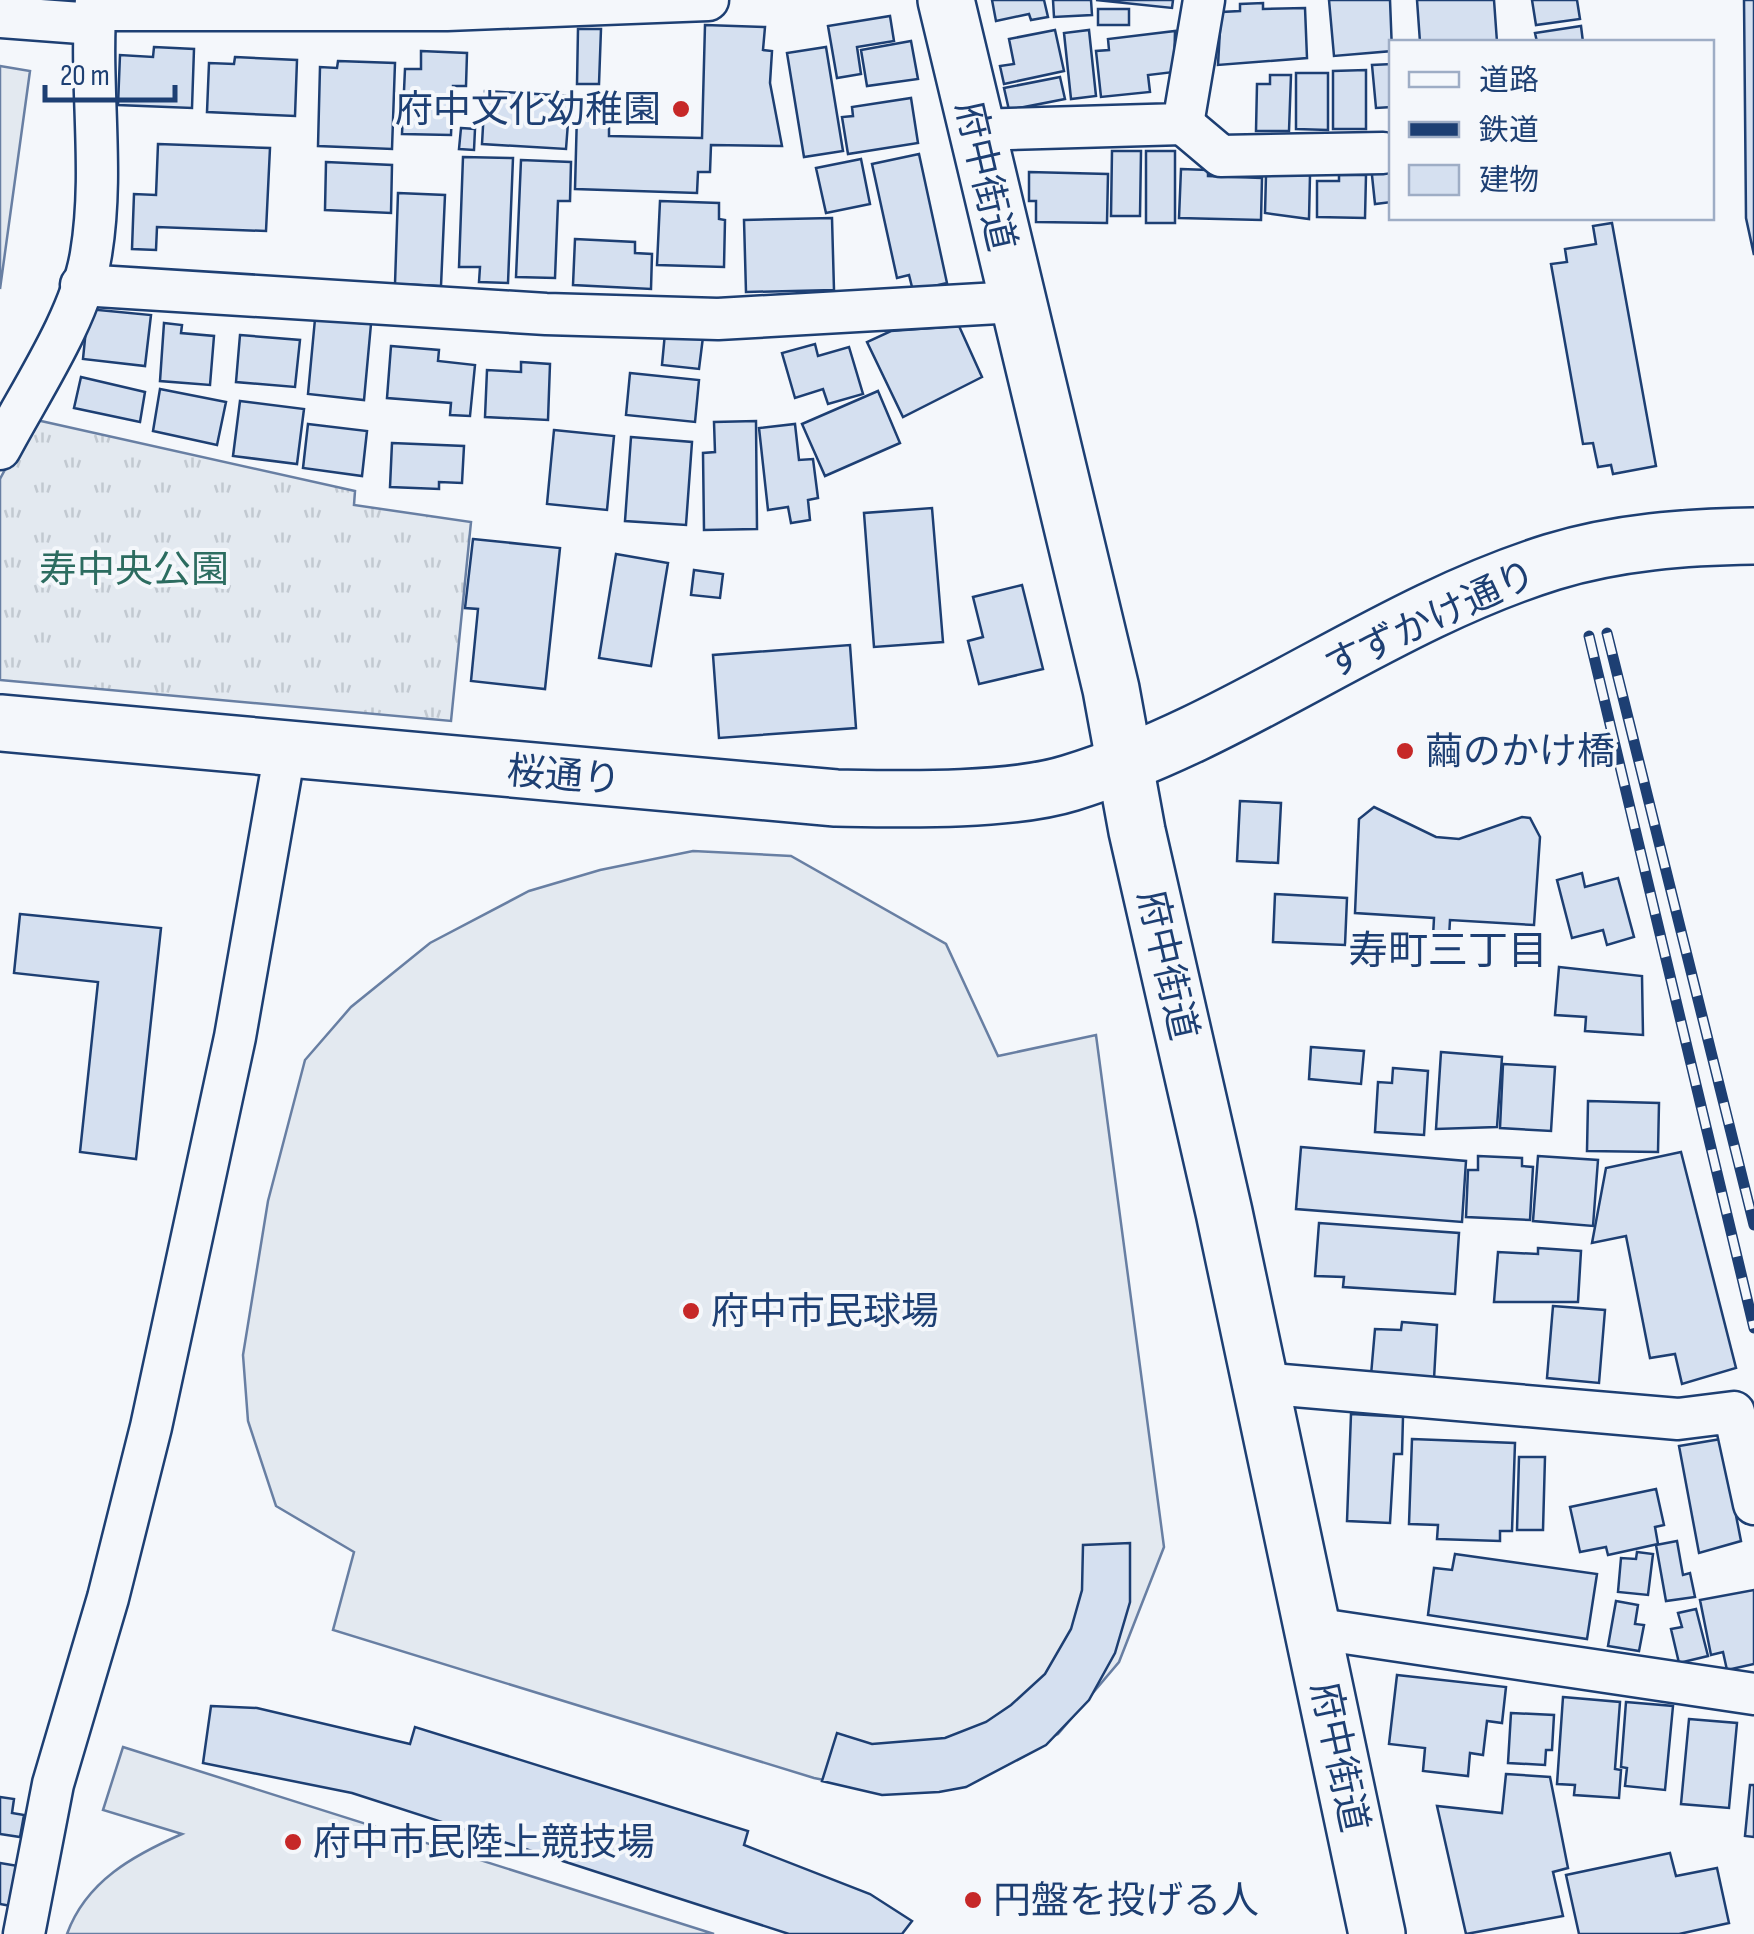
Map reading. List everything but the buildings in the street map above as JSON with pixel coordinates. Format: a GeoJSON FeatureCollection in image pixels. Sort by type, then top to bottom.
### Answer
{"type":"FeatureCollection","features":[{"type":"Feature","properties":{"kind":"main road","name":"府中街道"},"geometry":{"type":"LineString","coordinates":[[946,0],[974,130],[1111,688],[1377,1934]]}},
{"type":"Feature","properties":{"kind":"main road","name":"すずかけ通り"},"geometry":{"type":"LineString","coordinates":[[1124,763],[1188,740],[1408,623],[1552,562],[1690,537],[1754,536]]}},
{"type":"Feature","properties":{"kind":"main road","name":"桜通り"},"geometry":{"type":"LineString","coordinates":[[0,724],[882,799],[1066,785],[1124,763]]}},
{"type":"Feature","properties":{"kind":"street"},"geometry":{"type":"LineString","coordinates":[[0,17],[95,11],[447,10],[708,0]]}},
{"type":"Feature","properties":{"kind":"street"},"geometry":{"type":"LineString","coordinates":[[1183,124],[1204,0]]}},
{"type":"Feature","properties":{"kind":"street"},"geometry":{"type":"LineString","coordinates":[[0,449],[91,257],[98,182],[95,11]]}},
{"type":"Feature","properties":{"kind":"street"},"geometry":{"type":"LineString","coordinates":[[974,130],[1183,124],[1222,156],[1382,153]]}},
{"type":"Feature","properties":{"kind":"street"},"geometry":{"type":"LineString","coordinates":[[81,285],[546,314],[718,319],[1016,302]]}},
{"type":"Feature","properties":{"kind":"street"},"geometry":{"type":"LineString","coordinates":[[24,1934],[52,1784],[108,1598],[151,1427],[235,1037],[286,751]]}},
{"type":"Feature","properties":{"kind":"street"},"geometry":{"type":"LineString","coordinates":[[1260,1383],[1678,1419],[1734,1412],[1754,1504]]}},
{"type":"Feature","properties":{"kind":"street"},"geometry":{"type":"LineString","coordinates":[[1312,1628],[1754,1694]]}},
{"type":"Feature","properties":{"kind":"green space"},"geometry":{"type":"Polygon","coordinates":[[[0,66],[30,71],[0,289],[0,66]]]}},
{"type":"Feature","properties":{"kind":"green space","name":"寿中央公園"},"geometry":{"type":"Polygon","coordinates":[[[32,419],[355,491],[354,505],[471,522],[451,721],[0,680],[0,479],[32,419]]]}},
{"type":"Feature","properties":{"kind":"green space","name":"府中市民球場"},"geometry":{"type":"Polygon","coordinates":[[[693,851],[791,856],[946,944],[998,1056],[1096,1035],[1164,1547],[1119,1662],[1058,1734],[966,1779],[889,1793],[814,1778],[333,1630],[354,1552],[276,1506],[248,1421],[243,1355],[268,1201],[305,1060],[351,1007],[430,943],[529,891],[600,870],[693,851]]]}},
{"type":"Feature","properties":{"kind":"green space","name":"府中市民陸上競技場"},"geometry":{"type":"Polygon","coordinates":[[[123,1747],[714,1934],[67,1934],[75,1915],[99,1885],[146,1851],[182,1834],[103,1810],[123,1747]]]}},
{"type":"Feature","properties":{"kind":"railway"},"geometry":{"type":"LineString","coordinates":[[1607,633],[1754,1225]]}},
{"type":"Feature","properties":{"kind":"railway"},"geometry":{"type":"LineString","coordinates":[[1589,636],[1754,1328]]}},
{"type":"Feature","properties":{"kind":"place","name":"府中文化幼稚園"},"geometry":{"type":"Point","coordinates":[681,109]}},
{"type":"Feature","properties":{"kind":"place","name":"繭のかけ橋"},"geometry":{"type":"Point","coordinates":[1405,751]}},
{"type":"Feature","properties":{"kind":"place","name":"府中市民球場"},"geometry":{"type":"Point","coordinates":[691,1311]}},
{"type":"Feature","properties":{"kind":"place","name":"府中市民陸上競技場"},"geometry":{"type":"Point","coordinates":[293,1842]}},
{"type":"Feature","properties":{"kind":"place","name":"円盤を投げる人"},"geometry":{"type":"Point","coordinates":[973,1900]}},
{"type":"Feature","properties":{"kind":"district","name":"寿町三丁目"},"geometry":{"type":"Point","coordinates":[1448,950]}}]}
